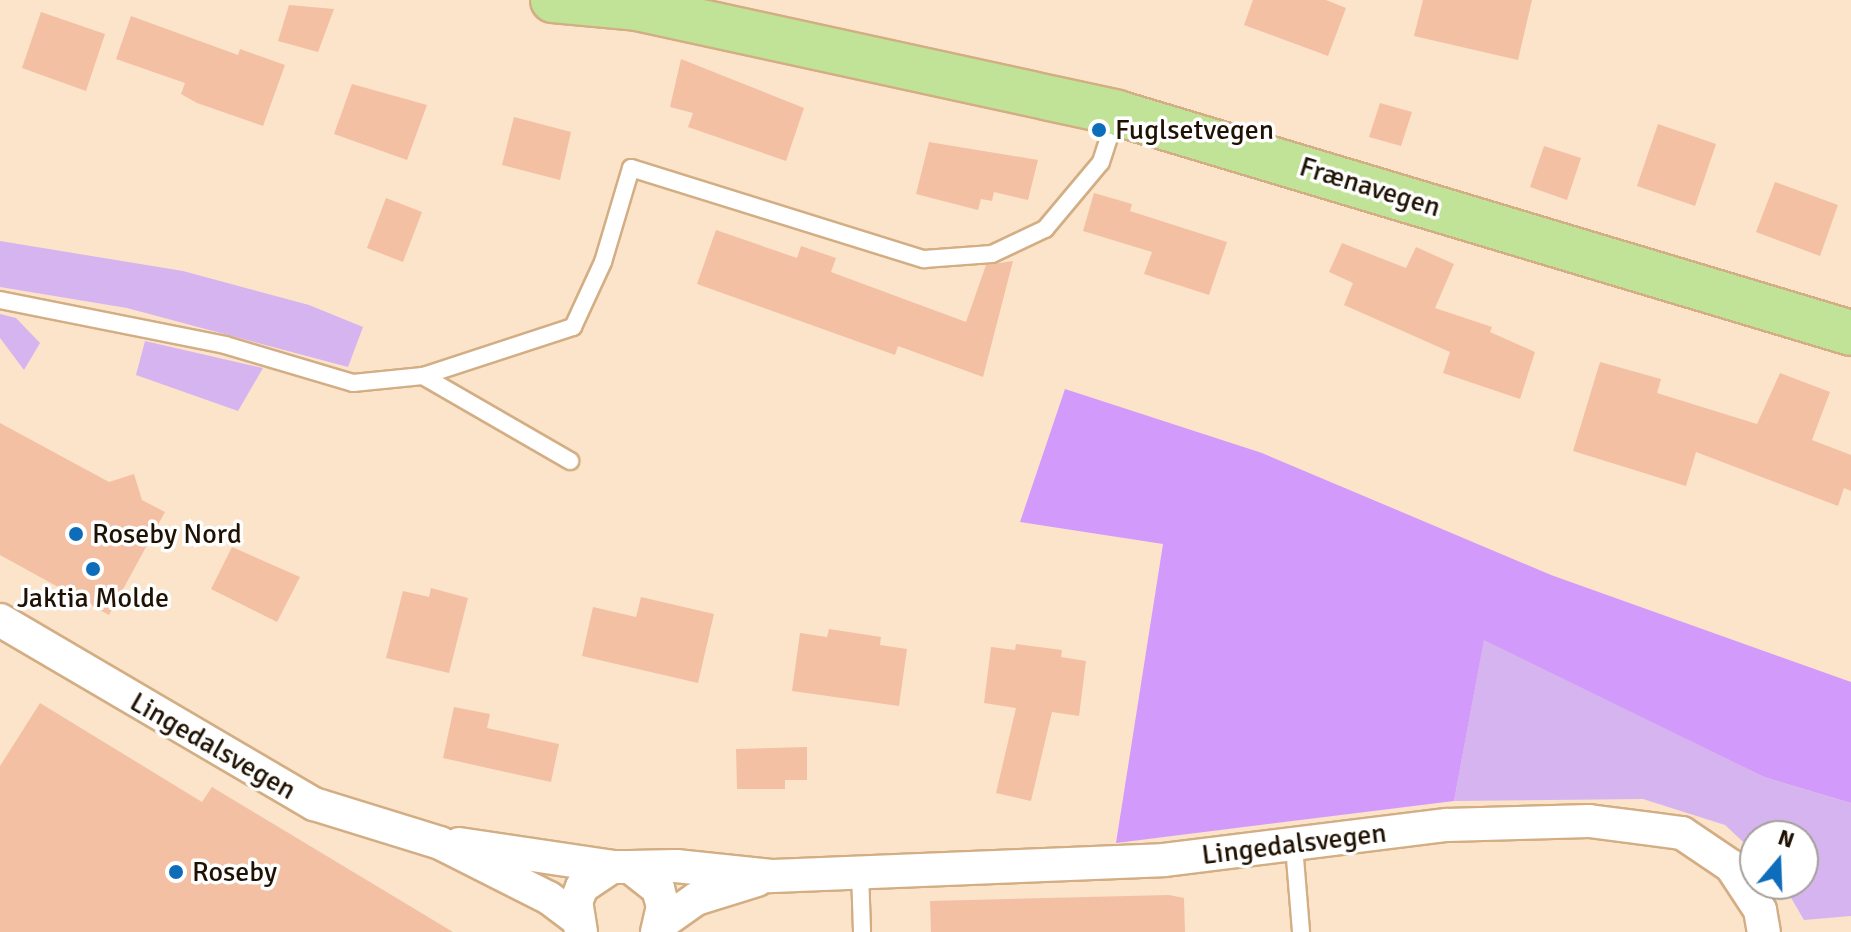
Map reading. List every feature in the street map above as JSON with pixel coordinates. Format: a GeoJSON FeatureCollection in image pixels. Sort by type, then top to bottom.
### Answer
{"type":"FeatureCollection","features":[{"type":"Feature","properties":{"kind":"main road","name":"Frænavegen"},"geometry":{"type":"LineString","coordinates":[[553,0],[637,8],[1117,113],[1851,333]]}},
{"type":"Feature","properties":{"kind":"street","name":"Lingedalsvegen"},"geometry":{"type":"LineString","coordinates":[[0,620],[314,804],[440,843],[549,898],[578,925]]}},
{"type":"Feature","properties":{"kind":"street","name":"Lingedalsvegen"},"geometry":{"type":"LineString","coordinates":[[440,843],[517,849],[621,867],[676,866],[771,876],[1164,860],[1447,825],[1589,821],[1682,833],[1731,866],[1760,910],[1764,932]]}},
{"type":"Feature","properties":{"kind":"street"},"geometry":{"type":"LineString","coordinates":[[578,925],[582,887],[621,867],[658,889],[659,928]]}},
{"type":"Feature","properties":{"kind":"street","name":"Lingedalsvegen"},"geometry":{"type":"LineString","coordinates":[[659,928],[696,899],[771,876]]}},
{"type":"Feature","properties":{"kind":"lane"},"geometry":{"type":"LineString","coordinates":[[0,300],[225,345],[353,383],[423,376],[573,327],[603,262],[631,168],[924,259],[992,254],[1045,229],[1101,162],[1117,113]]}},
{"type":"Feature","properties":{"kind":"lane"},"geometry":{"type":"LineString","coordinates":[[423,376],[570,461]]}},
{"type":"Feature","properties":{"kind":"lane"},"geometry":{"type":"LineString","coordinates":[[1294,846],[1301,932]]}},
{"type":"Feature","properties":{"kind":"lane"},"geometry":{"type":"LineString","coordinates":[[860,871],[862,932]]}},
{"type":"Feature","properties":{"kind":"shaded area"},"geometry":{"type":"Polygon","coordinates":[[[0,241],[183,271],[309,305],[363,327],[348,367],[127,308],[0,287],[0,241]]]}},
{"type":"Feature","properties":{"kind":"shaded area"},"geometry":{"type":"Polygon","coordinates":[[[0,314],[16,318],[40,343],[24,370],[0,338],[0,314]]]}},
{"type":"Feature","properties":{"kind":"shaded area"},"geometry":{"type":"Polygon","coordinates":[[[145,341],[263,368],[238,411],[136,375],[145,341]]]}},
{"type":"Feature","properties":{"kind":"shaded area"},"geometry":{"type":"Polygon","coordinates":[[[1065,389],[1262,453],[1551,575],[1851,682],[1851,803],[1764,777],[1484,640],[1454,801],[1116,843],[1163,544],[1020,522],[1065,389]]]}},
{"type":"Feature","properties":{"kind":"shaded area"},"geometry":{"type":"Polygon","coordinates":[[[1484,639],[1764,777],[1851,803],[1851,916],[1804,920],[1792,900],[1819,900],[1819,820],[1739,820],[1739,838],[1725,825],[1643,799],[1454,801],[1484,639]]]}},
{"type":"Feature","properties":{"kind":"building"},"geometry":{"type":"Polygon","coordinates":[[[1253,0],[1326,0],[1346,8],[1328,56],[1244,25],[1253,0]]]}},
{"type":"Feature","properties":{"kind":"building"},"geometry":{"type":"Polygon","coordinates":[[[1423,0],[1532,0],[1518,60],[1414,36],[1423,0]]]}},
{"type":"Feature","properties":{"kind":"building"},"geometry":{"type":"Polygon","coordinates":[[[289,5],[334,9],[318,52],[278,41],[289,5]]]}},
{"type":"Feature","properties":{"kind":"building"},"geometry":{"type":"Polygon","coordinates":[[[41,12],[105,34],[86,91],[22,68],[41,12]]]}},
{"type":"Feature","properties":{"kind":"building"},"geometry":{"type":"Polygon","coordinates":[[[131,16],[238,55],[240,49],[285,65],[263,126],[197,103],[181,94],[185,83],[116,59],[131,16]]]}},
{"type":"Feature","properties":{"kind":"building"},"geometry":{"type":"Polygon","coordinates":[[[681,59],[804,108],[786,161],[688,127],[693,113],[670,107],[681,59]]]}},
{"type":"Feature","properties":{"kind":"building"},"geometry":{"type":"Polygon","coordinates":[[[352,84],[427,105],[407,160],[334,134],[352,84]]]}},
{"type":"Feature","properties":{"kind":"building"},"geometry":{"type":"Polygon","coordinates":[[[1380,103],[1412,112],[1401,146],[1369,137],[1380,103]]]}},
{"type":"Feature","properties":{"kind":"building"},"geometry":{"type":"Polygon","coordinates":[[[514,117],[571,132],[560,180],[502,165],[514,117]]]}},
{"type":"Feature","properties":{"kind":"building"},"geometry":{"type":"Polygon","coordinates":[[[1658,124],[1716,144],[1695,206],[1637,186],[1658,124]]]}},
{"type":"Feature","properties":{"kind":"building"},"geometry":{"type":"Polygon","coordinates":[[[929,142],[1038,160],[1028,200],[994,192],[992,201],[981,199],[978,210],[916,194],[929,142]]]}},
{"type":"Feature","properties":{"kind":"building"},"geometry":{"type":"Polygon","coordinates":[[[1544,146],[1581,158],[1567,200],[1530,187],[1544,146]]]}},
{"type":"Feature","properties":{"kind":"building"},"geometry":{"type":"Polygon","coordinates":[[[1775,182],[1838,205],[1820,256],[1756,232],[1775,182]]]}},
{"type":"Feature","properties":{"kind":"building"},"geometry":{"type":"Polygon","coordinates":[[[1094,193],[1132,204],[1130,211],[1227,242],[1209,295],[1144,274],[1152,252],[1083,231],[1094,193]]]}},
{"type":"Feature","properties":{"kind":"building"},"geometry":{"type":"Polygon","coordinates":[[[386,198],[422,212],[403,262],[367,248],[386,198]]]}},
{"type":"Feature","properties":{"kind":"building"},"geometry":{"type":"Polygon","coordinates":[[[716,230],[797,258],[801,246],[836,258],[831,272],[966,322],[986,265],[1013,261],[983,377],[898,346],[895,355],[697,284],[716,230]]]}},
{"type":"Feature","properties":{"kind":"building"},"geometry":{"type":"Polygon","coordinates":[[[1342,243],[1406,268],[1416,247],[1454,264],[1435,308],[1492,327],[1490,332],[1535,352],[1520,399],[1443,373],[1450,352],[1344,305],[1353,283],[1329,272],[1342,243]]]}},
{"type":"Feature","properties":{"kind":"building"},"geometry":{"type":"Polygon","coordinates":[[[1600,362],[1661,379],[1657,393],[1757,424],[1780,373],[1830,392],[1812,440],[1851,455],[1851,491],[1844,488],[1838,506],[1696,452],[1686,486],[1573,451],[1600,362]]]}},
{"type":"Feature","properties":{"kind":"building","name":"Roseby Nord"},"geometry":{"type":"Polygon","coordinates":[[[0,423],[109,482],[134,474],[142,500],[165,512],[109,615],[0,555],[0,423]]]}},
{"type":"Feature","properties":{"kind":"building"},"geometry":{"type":"Polygon","coordinates":[[[232,547],[300,577],[277,622],[211,589],[232,547]]]}},
{"type":"Feature","properties":{"kind":"building"},"geometry":{"type":"Polygon","coordinates":[[[431,588],[468,598],[449,673],[386,658],[403,591],[429,597],[431,588]]]}},
{"type":"Feature","properties":{"kind":"building"},"geometry":{"type":"Polygon","coordinates":[[[641,597],[714,614],[698,683],[582,656],[593,607],[636,617],[641,597]]]}},
{"type":"Feature","properties":{"kind":"building"},"geometry":{"type":"Polygon","coordinates":[[[829,629],[881,637],[880,645],[907,649],[899,706],[792,691],[800,633],[827,637],[829,629]]]}},
{"type":"Feature","properties":{"kind":"building"},"geometry":{"type":"Polygon","coordinates":[[[1016,644],[1062,650],[1061,657],[1086,661],[1079,716],[1052,712],[1031,801],[996,793],[1016,708],[984,703],[991,647],[1015,650],[1016,644]]]}},
{"type":"Feature","properties":{"kind":"building","name":"Roseby"},"geometry":{"type":"Polygon","coordinates":[[[40,703],[202,802],[212,787],[453,932],[0,932],[0,766],[40,703]]]}},
{"type":"Feature","properties":{"kind":"building"},"geometry":{"type":"Polygon","coordinates":[[[454,707],[490,714],[487,728],[559,744],[551,782],[443,758],[454,707]]]}},
{"type":"Feature","properties":{"kind":"building"},"geometry":{"type":"Polygon","coordinates":[[[807,747],[807,780],[785,780],[785,789],[737,789],[736,749],[807,747]]]}},
{"type":"Feature","properties":{"kind":"building"},"geometry":{"type":"Polygon","coordinates":[[[1169,895],[1184,898],[1185,932],[931,932],[930,901],[1169,895]]]}},
{"type":"Feature","properties":{"kind":"place","name":"Fuglsetvegen"},"geometry":{"type":"Point","coordinates":[1099,130]}},
{"type":"Feature","properties":{"kind":"place","name":"Roseby Nord"},"geometry":{"type":"Point","coordinates":[76,534]}},
{"type":"Feature","properties":{"kind":"place","name":"Jaktia Molde"},"geometry":{"type":"Point","coordinates":[93,569]}},
{"type":"Feature","properties":{"kind":"place","name":"Roseby"},"geometry":{"type":"Point","coordinates":[176,872]}}]}
